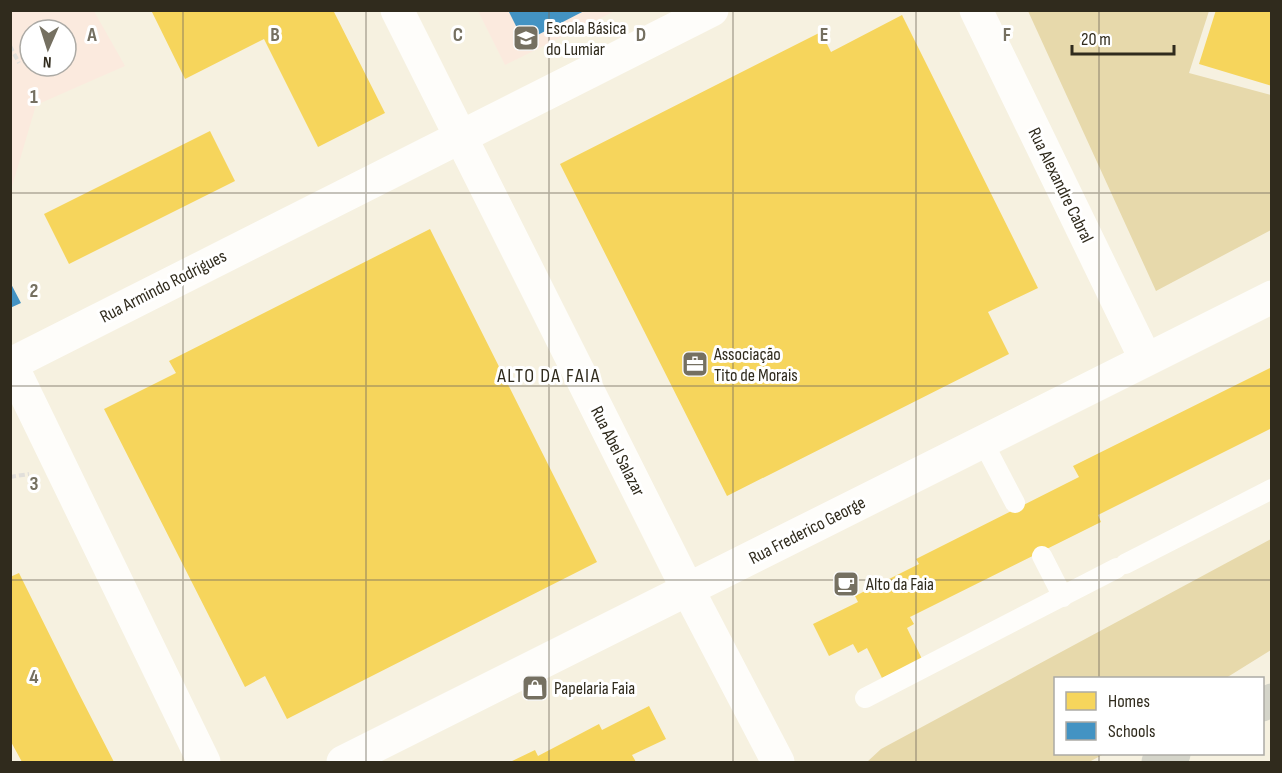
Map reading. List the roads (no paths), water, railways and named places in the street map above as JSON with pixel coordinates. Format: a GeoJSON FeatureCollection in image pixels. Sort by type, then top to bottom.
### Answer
{"type":"FeatureCollection","features":[{"type":"Feature","properties":{"kind":"street","name":"Rua Abel Salazar"},"geometry":{"type":"LineString","coordinates":[[397,10],[688,590],[777,762]]}},
{"type":"Feature","properties":{"kind":"street","name":"Rua Armindo Rodrigues"},"geometry":{"type":"LineString","coordinates":[[204,762],[11,363],[712,10]]}},
{"type":"Feature","properties":{"kind":"street","name":"Rua Alexandre Cabral"},"geometry":{"type":"LineString","coordinates":[[976,10],[1146,360]]}},
{"type":"Feature","properties":{"kind":"street","name":"Rua Frederico George"},"geometry":{"type":"LineString","coordinates":[[343,762],[1272,297]]}},
{"type":"Feature","properties":{"kind":"lane"},"geometry":{"type":"LineString","coordinates":[[983,441],[1015,503]]}},
{"type":"Feature","properties":{"kind":"lane"},"geometry":{"type":"LineString","coordinates":[[866,698],[1272,489]]}},
{"type":"Feature","properties":{"kind":"lane"},"geometry":{"type":"LineString","coordinates":[[1042,556],[1063,597]]}},
{"type":"Feature","properties":{"kind":"place","name":"Escola Básica do Lumiar"},"geometry":{"type":"Point","coordinates":[526,38]}},
{"type":"Feature","properties":{"kind":"place","name":"Associação Tito de Morais"},"geometry":{"type":"Point","coordinates":[695,364]}},
{"type":"Feature","properties":{"kind":"place","name":"Alto da Faia"},"geometry":{"type":"Point","coordinates":[846,584]}},
{"type":"Feature","properties":{"kind":"place","name":"Papelaria Faia"},"geometry":{"type":"Point","coordinates":[535,688]}},
{"type":"Feature","properties":{"kind":"district","name":"ALTO DA FAIA"},"geometry":{"type":"Point","coordinates":[549,375]}}]}
